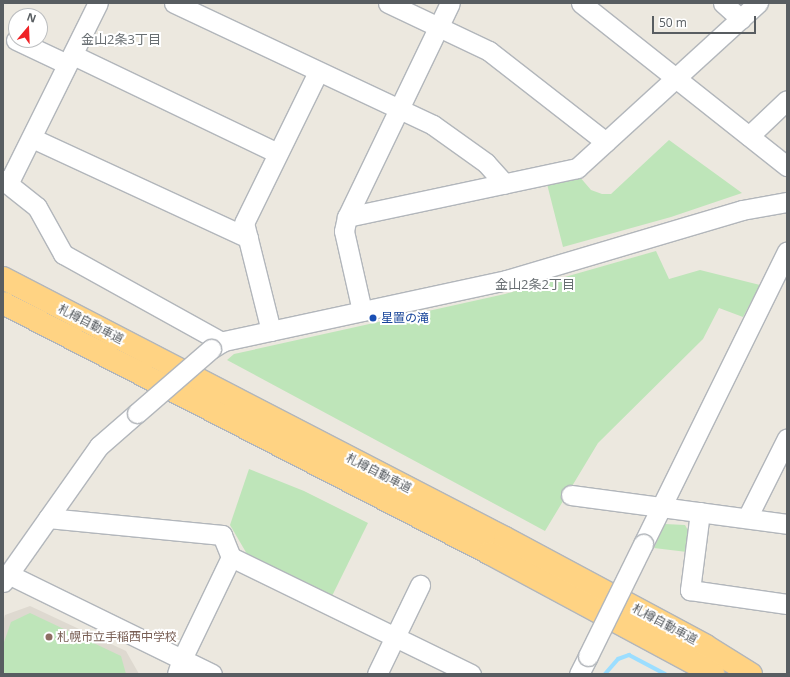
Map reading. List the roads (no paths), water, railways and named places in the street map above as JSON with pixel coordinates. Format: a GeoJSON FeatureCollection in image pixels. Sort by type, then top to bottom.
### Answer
{"type":"FeatureCollection","features":[{"type":"Feature","properties":{"kind":"highway","name":"札樽自動車道"},"geometry":{"type":"LineString","coordinates":[[3,278],[505,538],[706,646],[751,674]]}},
{"type":"Feature","properties":{"kind":"highway","name":"札樽自動車道"},"geometry":{"type":"LineString","coordinates":[[3,303],[489,553],[714,674]]}},
{"type":"Feature","properties":{"kind":"street"},"geometry":{"type":"LineString","coordinates":[[98,3],[32,138],[6,182],[37,207],[63,254],[216,346]]}},
{"type":"Feature","properties":{"kind":"street"},"geometry":{"type":"LineString","coordinates":[[174,3],[433,125],[486,163],[505,184]]}},
{"type":"Feature","properties":{"kind":"street"},"geometry":{"type":"LineString","coordinates":[[388,3],[489,51],[606,142]]}},
{"type":"Feature","properties":{"kind":"street"},"geometry":{"type":"LineString","coordinates":[[362,311],[344,231],[347,217],[450,3]]}},
{"type":"Feature","properties":{"kind":"street"},"geometry":{"type":"LineString","coordinates":[[581,3],[787,166]]}},
{"type":"Feature","properties":{"kind":"street"},"geometry":{"type":"LineString","coordinates":[[723,3],[741,18]]}},
{"type":"Feature","properties":{"kind":"street"},"geometry":{"type":"LineString","coordinates":[[347,217],[577,168],[677,79],[758,3]]}},
{"type":"Feature","properties":{"kind":"street"},"geometry":{"type":"LineString","coordinates":[[38,48],[70,60],[278,153]]}},
{"type":"Feature","properties":{"kind":"street"},"geometry":{"type":"LineString","coordinates":[[271,330],[244,224],[318,72]]}},
{"type":"Feature","properties":{"kind":"street"},"geometry":{"type":"LineString","coordinates":[[750,136],[787,100]]}},
{"type":"Feature","properties":{"kind":"street"},"geometry":{"type":"LineString","coordinates":[[32,138],[248,238]]}},
{"type":"Feature","properties":{"kind":"street"},"geometry":{"type":"LineString","coordinates":[[212,674],[180,667],[6,578],[99,446],[216,346],[271,330],[506,280],[742,210],[787,202]]}},
{"type":"Feature","properties":{"kind":"street"},"geometry":{"type":"LineString","coordinates":[[579,674],[787,251]]}},
{"type":"Feature","properties":{"kind":"street"},"geometry":{"type":"LineString","coordinates":[[747,518],[787,438]]}},
{"type":"Feature","properties":{"kind":"street"},"geometry":{"type":"LineString","coordinates":[[572,495],[787,524]]}},
{"type":"Feature","properties":{"kind":"street"},"geometry":{"type":"LineString","coordinates":[[700,512],[690,590],[787,604]]}},
{"type":"Feature","properties":{"kind":"street"},"geometry":{"type":"LineString","coordinates":[[48,518],[222,535],[231,557],[471,674]]}},
{"type":"Feature","properties":{"kind":"street"},"geometry":{"type":"LineString","coordinates":[[180,667],[231,557]]}},
{"type":"Feature","properties":{"kind":"street"},"geometry":{"type":"LineString","coordinates":[[377,674],[420,585]]}},
{"type":"Feature","properties":{"kind":"waterway"},"geometry":{"type":"LineString","coordinates":[[605,674],[618,659],[629,655],[665,674]]}},
{"type":"Feature","properties":{"kind":"place","name":"星置の滝"},"geometry":{"type":"Point","coordinates":[373,318]}},
{"type":"Feature","properties":{"kind":"place","name":"札幌市立手稲西中学校"},"geometry":{"type":"Point","coordinates":[49,637]}},
{"type":"Feature","properties":{"kind":"district","name":"金山2条3丁目"},"geometry":{"type":"Point","coordinates":[121,39]}},
{"type":"Feature","properties":{"kind":"district","name":"金山2条2丁目"},"geometry":{"type":"Point","coordinates":[535,284]}}]}
